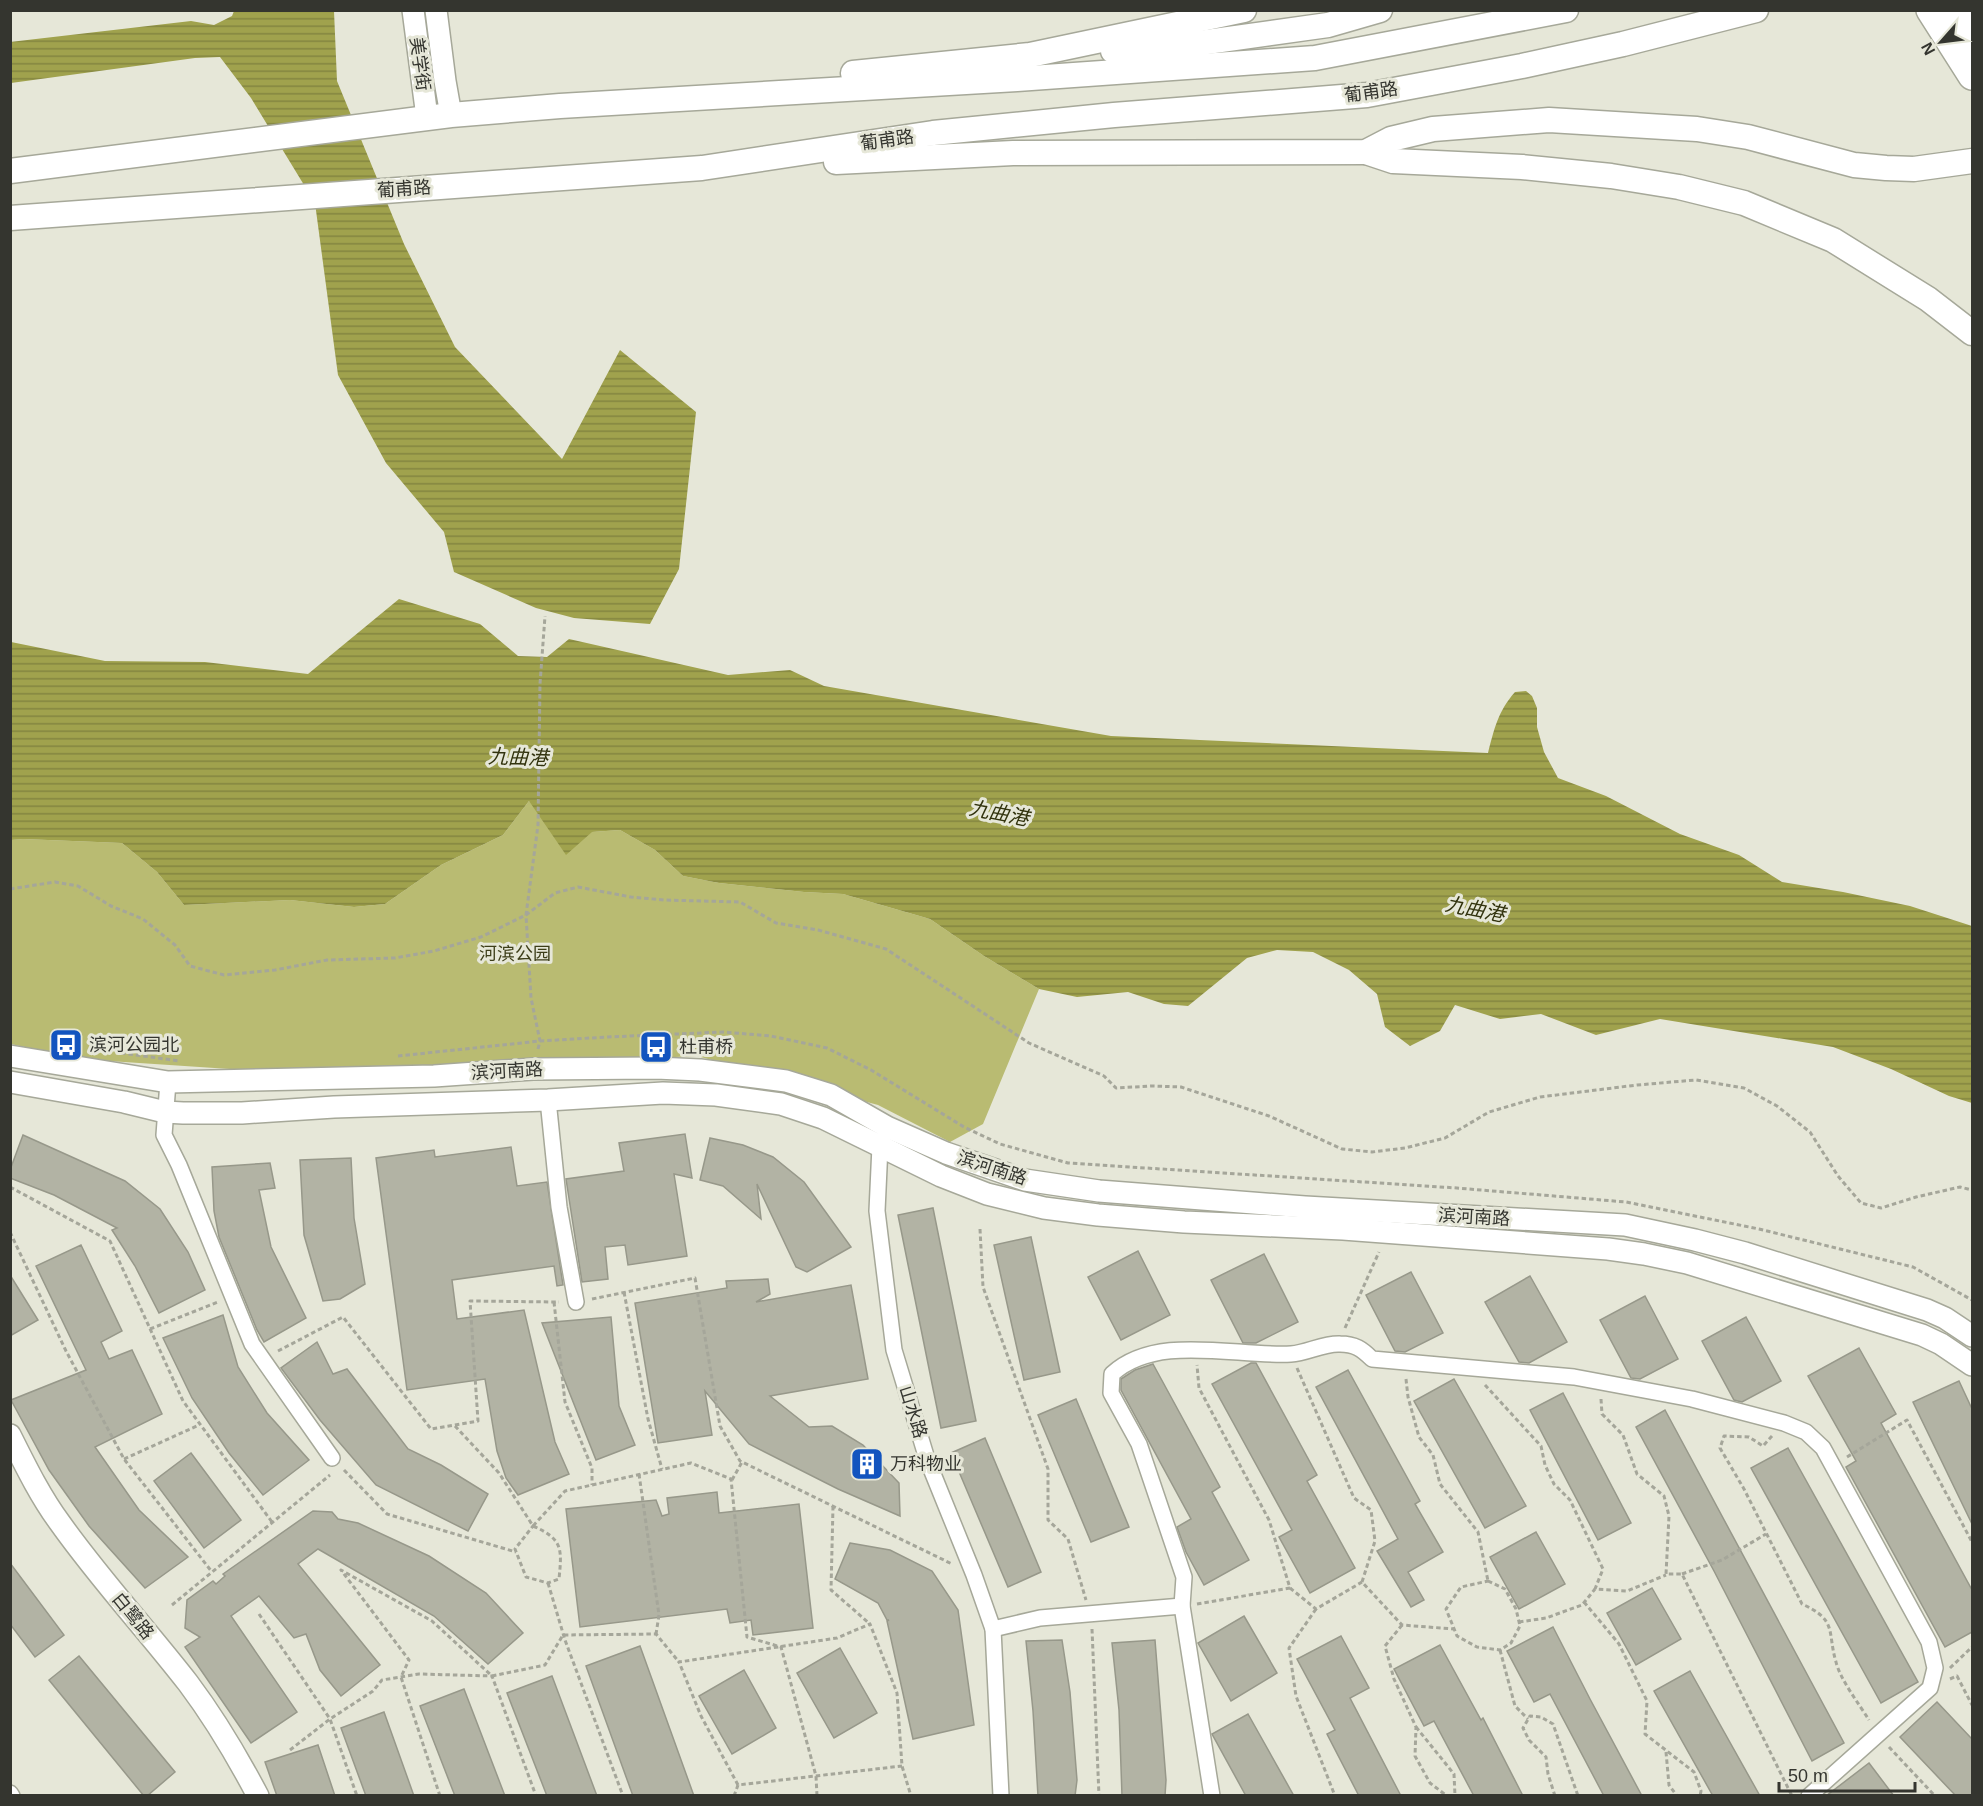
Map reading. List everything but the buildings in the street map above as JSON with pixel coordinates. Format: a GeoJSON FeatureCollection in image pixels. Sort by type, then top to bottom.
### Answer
{"type":"FeatureCollection","features":[{"type":"Feature","properties":{"kind":"highway"},"geometry":{"type":"LineString","coordinates":[[1930,10],[1972,76]]}},
{"type":"Feature","properties":{"kind":"main road"},"geometry":{"type":"LineString","coordinates":[[1030,55],[1244,10]]}},
{"type":"Feature","properties":{"kind":"main road"},"geometry":{"type":"LineString","coordinates":[[560,106],[702,88],[1030,55],[1164,48],[1328,25],[1380,10]]}},
{"type":"Feature","properties":{"kind":"main road"},"geometry":{"type":"LineString","coordinates":[[10,171],[427,117],[560,106],[1315,58],[1566,10]]}},
{"type":"Feature","properties":{"kind":"main road","name":"葡甫路"},"geometry":{"type":"LineString","coordinates":[[10,218],[702,168],[933,133],[1114,115],[1367,95],[1522,66],[1623,44],[1756,10]]}},
{"type":"Feature","properties":{"kind":"main road"},"geometry":{"type":"LineString","coordinates":[[1951,10],[1972,43]]}},
{"type":"Feature","properties":{"kind":"main road"},"geometry":{"type":"LineString","coordinates":[[1366,152],[1391,139],[1433,129],[1549,120],[1697,129],[1748,137],[1854,165],[1914,170],[1972,161]]}},
{"type":"Feature","properties":{"kind":"main road"},"geometry":{"type":"LineString","coordinates":[[702,168],[1013,153],[1366,152],[1393,161],[1522,167],[1611,176],[1679,186],[1744,203],[1833,240],[1928,299],[1972,333]]}},
{"type":"Feature","properties":{"kind":"street","name":"美学街"},"geometry":{"type":"LineString","coordinates":[[412,10],[427,117]]}},
{"type":"Feature","properties":{"kind":"street","name":"美学街"},"geometry":{"type":"LineString","coordinates":[[436,10],[451,115]]}},
{"type":"Feature","properties":{"kind":"street","name":"滨河南路"},"geometry":{"type":"LineString","coordinates":[[10,1056],[168,1082],[434,1076],[533,1069],[689,1070],[786,1082],[831,1095],[884,1137],[946,1153],[1025,1180],[1099,1191],[1305,1207],[1625,1225],[1745,1253],[1927,1310],[1945,1318],[1972,1336]]}},
{"type":"Feature","properties":{"kind":"street"},"geometry":{"type":"LineString","coordinates":[[10,1082],[124,1102],[165,1112],[242,1113],[663,1093],[716,1095],[781,1104],[884,1137],[941,1176],[987,1194],[1044,1208],[1162,1220],[1388,1233],[1608,1249],[1644,1254],[1687,1263],[1922,1335],[1941,1344],[1972,1365]]}},
{"type":"Feature","properties":{"kind":"street"},"geometry":{"type":"LineString","coordinates":[[168,1082],[164,1135],[179,1165],[252,1344],[336,1462]]}},
{"type":"Feature","properties":{"kind":"street"},"geometry":{"type":"LineString","coordinates":[[548,1100],[559,1207],[576,1302]]}},
{"type":"Feature","properties":{"kind":"street","name":"山水路"},"geometry":{"type":"LineString","coordinates":[[884,1137],[877,1191],[894,1350],[927,1459],[974,1575],[993,1629],[1001,1796]]}},
{"type":"Feature","properties":{"kind":"street"},"geometry":{"type":"LineString","coordinates":[[1212,1796],[1182,1606],[1184,1577],[1139,1444],[1111,1393],[1112,1374],[1122,1365],[1170,1350],[1291,1354],[1338,1343],[1360,1347],[1372,1359],[1574,1377],[1692,1399],[1784,1423],[1806,1432],[1823,1448],[1929,1642],[1935,1668],[1930,1688],[1809,1796]]}},
{"type":"Feature","properties":{"kind":"street","name":"白鹭路"},"geometry":{"type":"LineString","coordinates":[[10,1435],[23,1462],[58,1521],[188,1684],[233,1748],[258,1796]]}},
{"type":"Feature","properties":{"kind":"street","name":"白鹭路"},"geometry":{"type":"LineString","coordinates":[[10,1469],[57,1541],[175,1689],[218,1750],[244,1796]]}},
{"type":"Feature","properties":{"kind":"street"},"geometry":{"type":"LineString","coordinates":[[993,1629],[1029,1620],[1182,1606]]}},
{"type":"Feature","properties":{"kind":"path"},"geometry":{"type":"LineString","coordinates":[[533,1069],[540,1041],[531,998],[526,915],[538,825],[540,684],[545,616]]}},
{"type":"Feature","properties":{"kind":"path"},"geometry":{"type":"LineString","coordinates":[[10,889],[55,882],[78,886],[111,906],[143,920],[175,945],[190,966],[225,975],[274,970],[327,960],[395,958],[434,951],[481,937],[526,915],[555,893],[579,887],[631,897],[740,902],[776,924],[818,930],[886,949],[1029,1043],[1104,1076],[1116,1088],[1181,1087],[1269,1116],[1342,1149],[1372,1152],[1406,1148],[1445,1138],[1489,1112],[1540,1097],[1696,1080],[1744,1088],[1777,1106],[1810,1132],[1838,1176],[1861,1203],[1881,1208],[1960,1187],[1972,1190]]}},
{"type":"Feature","properties":{"kind":"path"},"geometry":{"type":"LineString","coordinates":[[397,1056],[540,1041],[723,1032],[771,1036],[826,1048],[871,1070],[964,1127],[1000,1144],[1068,1163],[1457,1188],[1626,1202],[1759,1229],[1912,1267],[1972,1300]]}},
{"type":"Feature","properties":{"kind":"path"},"geometry":{"type":"LineString","coordinates":[[119,1052],[190,1062]]}},
{"type":"Feature","properties":{"kind":"path"},"geometry":{"type":"LineString","coordinates":[[10,1187],[110,1241],[183,1401],[272,1522]]}},
{"type":"Feature","properties":{"kind":"path"},"geometry":{"type":"LineString","coordinates":[[980,1229],[984,1287],[1048,1469],[1048,1520],[1068,1539],[1091,1614],[1099,1796]]}},
{"type":"Feature","properties":{"kind":"path"},"geometry":{"type":"LineString","coordinates":[[10,1233],[66,1351],[124,1458],[212,1572]]}},
{"type":"Feature","properties":{"kind":"path"},"geometry":{"type":"LineString","coordinates":[[1338,1343],[1388,1233]]}},
{"type":"Feature","properties":{"kind":"path"},"geometry":{"type":"LineString","coordinates":[[263,1359],[343,1317],[431,1429],[478,1421],[470,1301],[576,1302],[695,1278],[720,1426],[742,1462],[974,1575]]}},
{"type":"Feature","properties":{"kind":"path"},"geometry":{"type":"LineString","coordinates":[[624,1292],[648,1419],[662,1469]]}},
{"type":"Feature","properties":{"kind":"path"},"geometry":{"type":"LineString","coordinates":[[150,1329],[233,1296]]}},
{"type":"Feature","properties":{"kind":"path"},"geometry":{"type":"LineString","coordinates":[[554,1302],[565,1402],[592,1468],[592,1485]]}},
{"type":"Feature","properties":{"kind":"path"},"geometry":{"type":"LineString","coordinates":[[1195,1351],[1199,1388],[1269,1520],[1290,1588],[1316,1609]]}},
{"type":"Feature","properties":{"kind":"path"},"geometry":{"type":"LineString","coordinates":[[1291,1354],[1353,1498],[1371,1510],[1375,1542],[1362,1582],[1316,1609],[1289,1648],[1296,1696],[1335,1796]]}},
{"type":"Feature","properties":{"kind":"path"},"geometry":{"type":"LineString","coordinates":[[1404,1362],[1408,1397],[1419,1437],[1433,1455],[1440,1484],[1478,1532],[1488,1581]]}},
{"type":"Feature","properties":{"kind":"path"},"geometry":{"type":"LineString","coordinates":[[1469,1368],[1541,1446],[1545,1465],[1554,1484],[1570,1500],[1603,1569],[1594,1589],[1582,1605],[1546,1618],[1519,1622]]}},
{"type":"Feature","properties":{"kind":"path"},"geometry":{"type":"LineString","coordinates":[[1600,1382],[1602,1414],[1623,1435],[1637,1474],[1664,1496],[1669,1516],[1666,1574]]}},
{"type":"Feature","properties":{"kind":"path"},"geometry":{"type":"LineString","coordinates":[[1833,1465],[1906,1420],[1972,1542]]}},
{"type":"Feature","properties":{"kind":"path"},"geometry":{"type":"LineString","coordinates":[[1784,1423],[1763,1446],[1749,1437],[1725,1436],[1720,1448],[1744,1489],[1803,1604],[1816,1610],[1828,1622],[1836,1663],[1878,1735],[1935,1796]]}},
{"type":"Feature","properties":{"kind":"path"},"geometry":{"type":"LineString","coordinates":[[124,1458],[200,1425]]}},
{"type":"Feature","properties":{"kind":"path"},"geometry":{"type":"LineString","coordinates":[[455,1425],[499,1473],[533,1526],[550,1533],[561,1551],[560,1579],[548,1583],[526,1577],[515,1550],[533,1526],[565,1491],[691,1462],[731,1479],[731,1481]]}},
{"type":"Feature","properties":{"kind":"path"},"geometry":{"type":"LineString","coordinates":[[172,1605],[272,1522],[336,1462],[387,1514],[516,1552]]}},
{"type":"Feature","properties":{"kind":"path"},"geometry":{"type":"LineString","coordinates":[[742,1462],[731,1481],[747,1637],[781,1647]]}},
{"type":"Feature","properties":{"kind":"path"},"geometry":{"type":"LineString","coordinates":[[639,1474],[659,1615],[656,1634],[679,1662],[701,1716],[738,1785],[735,1796]]}},
{"type":"Feature","properties":{"kind":"path"},"geometry":{"type":"LineString","coordinates":[[833,1506],[831,1590],[870,1624],[897,1693],[902,1766],[911,1796]]}},
{"type":"Feature","properties":{"kind":"path"},"geometry":{"type":"LineString","coordinates":[[1594,1589],[1627,1591],[1666,1574],[1682,1574],[1722,1560],[1766,1534]]}},
{"type":"Feature","properties":{"kind":"path"},"geometry":{"type":"LineString","coordinates":[[440,1796],[401,1677],[409,1660],[341,1570],[432,1621],[492,1676],[536,1796]]}},
{"type":"Feature","properties":{"kind":"path"},"geometry":{"type":"LineString","coordinates":[[1682,1574],[1792,1796]]}},
{"type":"Feature","properties":{"kind":"path"},"geometry":{"type":"LineString","coordinates":[[1488,1581],[1505,1589],[1516,1610],[1519,1622],[1520,1626],[1510,1643],[1500,1650],[1477,1647],[1457,1636],[1446,1609],[1461,1587],[1488,1581]]}},
{"type":"Feature","properties":{"kind":"path"},"geometry":{"type":"LineString","coordinates":[[1362,1582],[1402,1625],[1454,1629]]}},
{"type":"Feature","properties":{"kind":"path"},"geometry":{"type":"LineString","coordinates":[[548,1583],[563,1635],[623,1796]]}},
{"type":"Feature","properties":{"kind":"path"},"geometry":{"type":"LineString","coordinates":[[1182,1606],[1290,1588]]}},
{"type":"Feature","properties":{"kind":"path"},"geometry":{"type":"LineString","coordinates":[[1584,1602],[1619,1644],[1647,1701],[1645,1734],[1694,1772],[1701,1791],[1700,1796]]}},
{"type":"Feature","properties":{"kind":"path"},"geometry":{"type":"LineString","coordinates":[[259,1614],[330,1719],[357,1796]]}},
{"type":"Feature","properties":{"kind":"path"},"geometry":{"type":"LineString","coordinates":[[679,1662],[837,1638],[870,1624]]}},
{"type":"Feature","properties":{"kind":"path"},"geometry":{"type":"LineString","coordinates":[[1402,1625],[1385,1646],[1394,1679],[1416,1727],[1454,1774],[1455,1796]]}},
{"type":"Feature","properties":{"kind":"path"},"geometry":{"type":"LineString","coordinates":[[563,1635],[656,1634]]}},
{"type":"Feature","properties":{"kind":"path"},"geometry":{"type":"LineString","coordinates":[[290,1750],[330,1719],[373,1691],[381,1680],[419,1674],[492,1676],[545,1665],[563,1635]]}},
{"type":"Feature","properties":{"kind":"path"},"geometry":{"type":"LineString","coordinates":[[781,1647],[816,1776],[817,1796]]}},
{"type":"Feature","properties":{"kind":"path"},"geometry":{"type":"LineString","coordinates":[[1500,1650],[1515,1706],[1528,1719]]}},
{"type":"Feature","properties":{"kind":"path"},"geometry":{"type":"LineString","coordinates":[[1931,1685],[1957,1676],[1972,1705]]}},
{"type":"Feature","properties":{"kind":"path"},"geometry":{"type":"LineString","coordinates":[[1555,1796],[1548,1774],[1546,1757],[1528,1740],[1523,1728],[1530,1716],[1541,1716],[1553,1724],[1578,1796]]}},
{"type":"Feature","properties":{"kind":"path"},"geometry":{"type":"LineString","coordinates":[[1416,1727],[1415,1756],[1430,1783],[1447,1796]]}},
{"type":"Feature","properties":{"kind":"path"},"geometry":{"type":"LineString","coordinates":[[1666,1752],[1669,1785],[1677,1796]]}},
{"type":"Feature","properties":{"kind":"path"},"geometry":{"type":"LineString","coordinates":[[738,1785],[902,1766]]}},
{"type":"Feature","properties":{"kind":"green space","name":"河滨公园"},"geometry":{"type":"Polygon","coordinates":[[[529,801],[592,832],[620,830],[655,850],[683,876],[719,883],[843,894],[930,919],[984,956],[1039,989],[983,1124],[950,1142],[878,1105],[697,1056],[307,1074],[79,1059],[11,1044],[10,840],[122,843],[157,872],[184,905],[290,900],[354,907],[385,904],[441,865],[503,835],[529,801]]]}},
{"type":"Feature","properties":{"kind":"water"},"geometry":{"type":"Polygon","coordinates":[[[234,11],[334,11],[337,81],[404,244],[455,347],[562,459],[620,350],[696,412],[679,569],[650,624],[574,618],[536,608],[454,572],[444,532],[386,463],[338,375],[315,203],[251,98],[220,57],[195,58],[11,83],[10,42],[191,21],[214,25],[232,16],[234,11]]]}},
{"type":"Feature","properties":{"kind":"water","name":"九曲港"},"geometry":{"type":"Polygon","coordinates":[[[399,599],[480,624],[518,656],[547,657],[569,639],[728,675],[790,670],[824,686],[1111,736],[1488,753],[1504,706],[1515,692],[1526,691],[1532,696],[1537,708],[1537,727],[1544,752],[1558,778],[1606,796],[1680,834],[1739,855],[1782,882],[1910,906],[1972,926],[1972,1103],[1949,1096],[1891,1069],[1833,1047],[1660,1019],[1596,1035],[1541,1014],[1500,1019],[1455,1005],[1440,1031],[1410,1046],[1385,1027],[1377,994],[1349,970],[1313,952],[1277,950],[1247,958],[1188,1006],[1164,1004],[1128,992],[1077,997],[1039,989],[984,956],[930,919],[843,894],[719,883],[683,876],[655,850],[620,830],[592,832],[566,855],[529,801],[503,835],[441,865],[385,904],[354,907],[290,900],[184,905],[157,872],[122,843],[11,840],[11,642],[105,661],[205,662],[308,674],[399,599]]]}},
{"type":"Feature","properties":{"kind":"place","name":"滨河公园北"},"geometry":{"type":"Point","coordinates":[66,1045]}},
{"type":"Feature","properties":{"kind":"place","name":"杜甫桥"},"geometry":{"type":"Point","coordinates":[656,1047]}},
{"type":"Feature","properties":{"kind":"place","name":"万科物业"},"geometry":{"type":"Point","coordinates":[867,1464]}}]}
